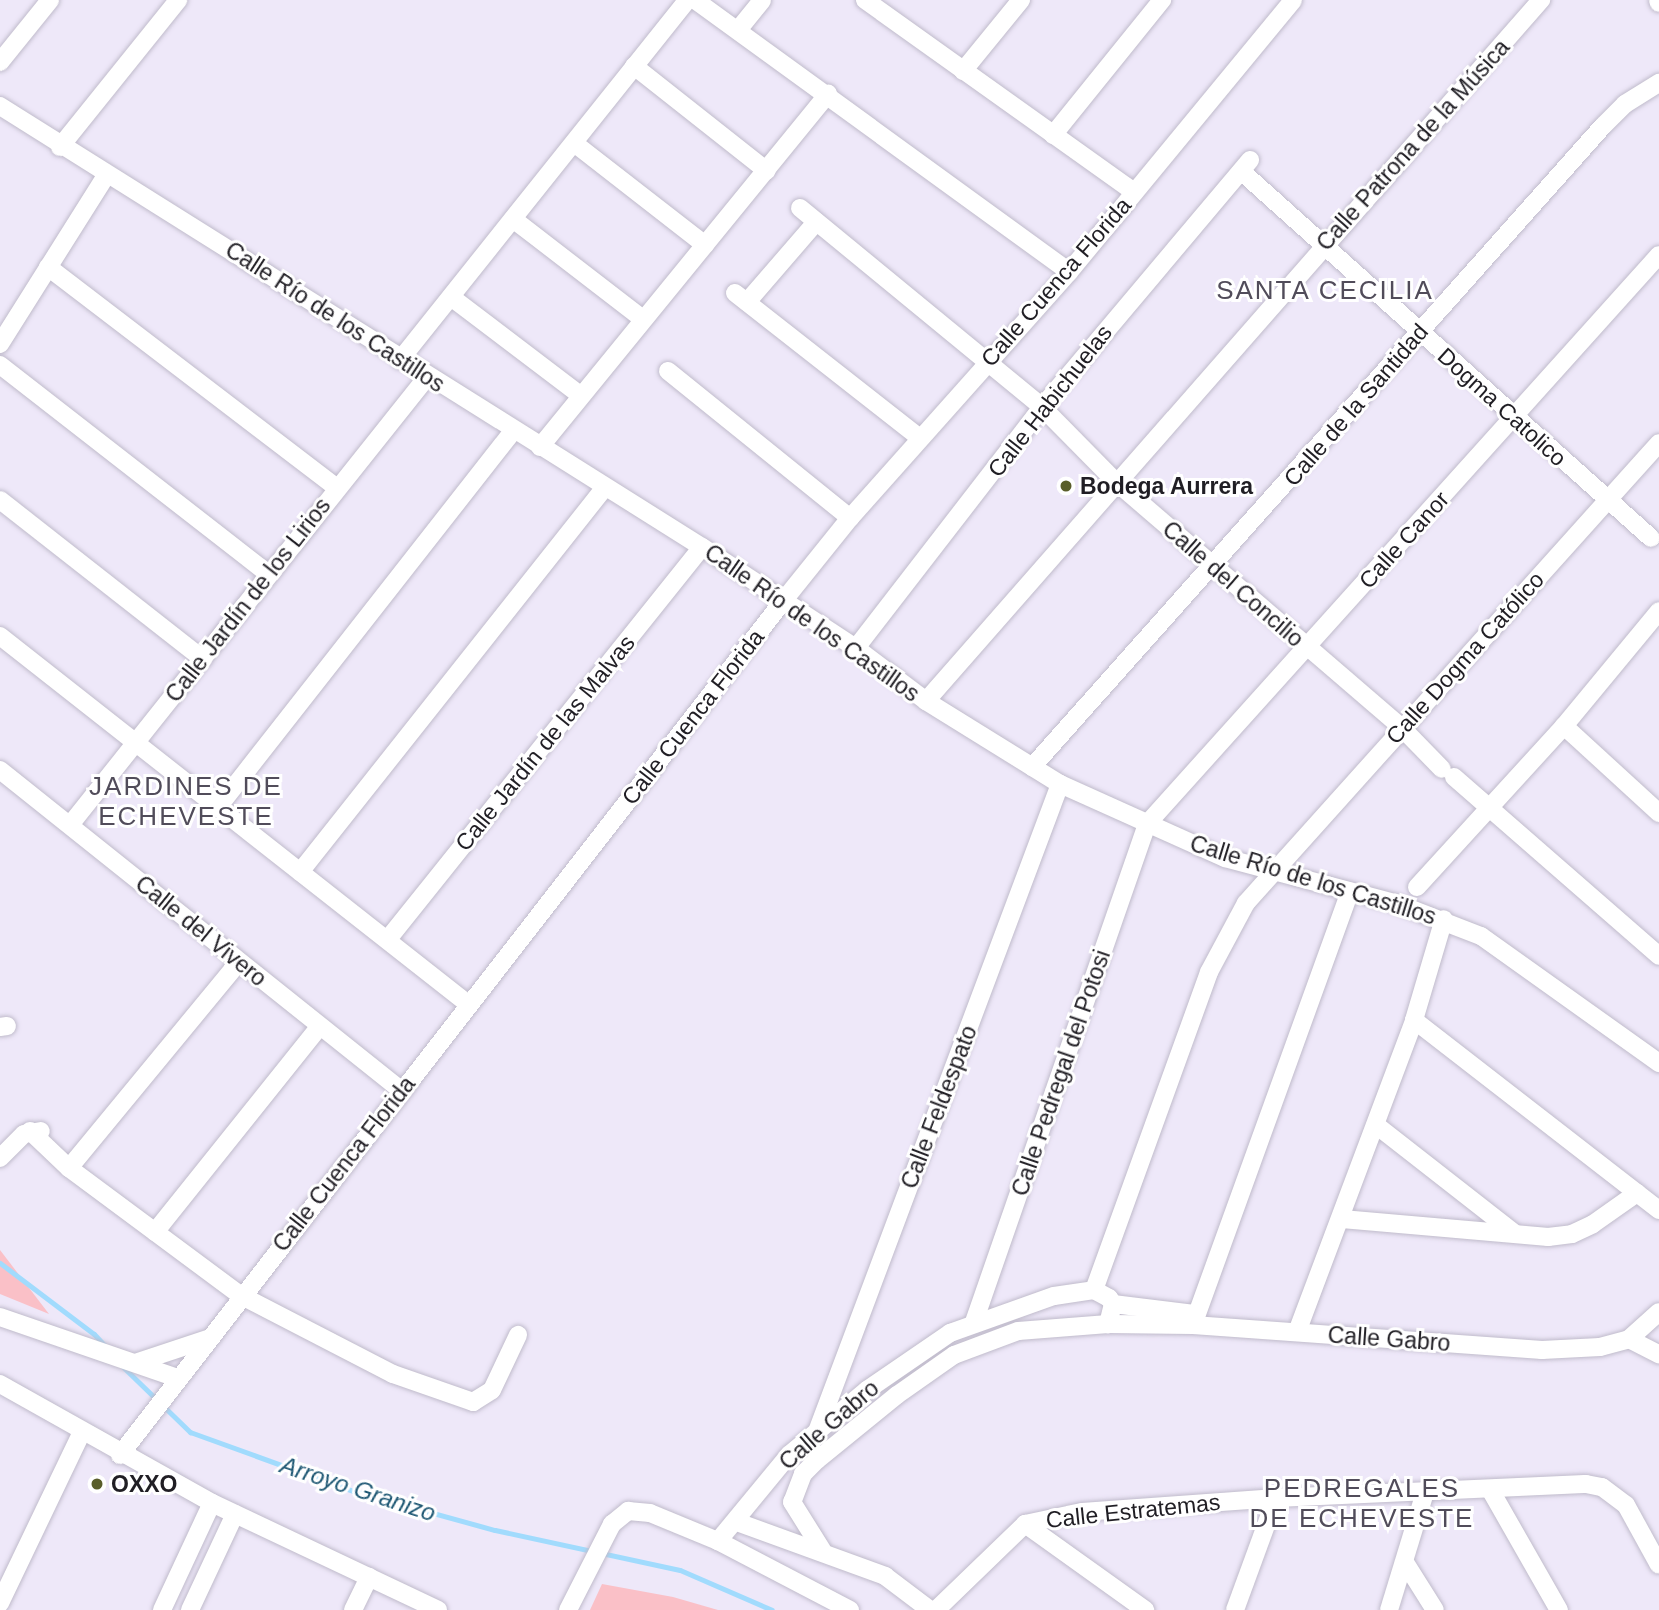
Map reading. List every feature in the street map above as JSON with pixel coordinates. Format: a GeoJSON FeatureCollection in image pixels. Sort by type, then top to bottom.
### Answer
{"type":"FeatureCollection","features":[{"type":"Feature","properties":{"kind":"street"},"geometry":{"type":"LineString","coordinates":[[0,62],[50,0]]}},
{"type":"Feature","properties":{"kind":"street"},"geometry":{"type":"LineString","coordinates":[[60,147],[178,0]]}},
{"type":"Feature","properties":{"kind":"street"},"geometry":{"type":"LineString","coordinates":[[400,360],[687,0]]}},
{"type":"Feature","properties":{"kind":"street"},"geometry":{"type":"LineString","coordinates":[[695,0],[828,94],[1069,272]]}},
{"type":"Feature","properties":{"kind":"street"},"geometry":{"type":"LineString","coordinates":[[738,30],[762,0]]}},
{"type":"Feature","properties":{"kind":"street"},"geometry":{"type":"LineString","coordinates":[[864,0],[888,7],[964,71],[1134,192]]}},
{"type":"Feature","properties":{"kind":"street"},"geometry":{"type":"LineString","coordinates":[[964,71],[1021,0]]}},
{"type":"Feature","properties":{"kind":"street"},"geometry":{"type":"LineString","coordinates":[[1053,135],[1162,0]]}},
{"type":"Feature","properties":{"kind":"street","name":"Calle Cuenca Florida"},"geometry":{"type":"LineString","coordinates":[[120,1455],[240,1295],[850,518],[1069,272],[1293,0]]}},
{"type":"Feature","properties":{"kind":"street","name":"Calle Patrona de la Música"},"geometry":{"type":"LineString","coordinates":[[926,701],[1322,245],[1541,0]]}},
{"type":"Feature","properties":{"kind":"street"},"geometry":{"type":"LineString","coordinates":[[634,66],[766,171]]}},
{"type":"Feature","properties":{"kind":"street","name":"Calle de la Santidad"},"geometry":{"type":"LineString","coordinates":[[1032,767],[1214,566],[1603,125],[1625,104],[1659,83]]}},
{"type":"Feature","properties":{"kind":"street"},"geometry":{"type":"LineString","coordinates":[[540,447],[579,394],[705,246],[828,94]]}},
{"type":"Feature","properties":{"kind":"street","name":"Calle Río de los Castillos"},"geometry":{"type":"LineString","coordinates":[[0,106],[106,176],[274,275],[426,377],[604,489],[702,547],[856,648],[926,701],[1060,784],[1225,858],[1444,919],[1513,956],[1659,1063]]}},
{"type":"Feature","properties":{"kind":"street"},"geometry":{"type":"LineString","coordinates":[[574,143],[705,246]]}},
{"type":"Feature","properties":{"kind":"street","name":"Dogma Catolico"},"geometry":{"type":"LineString","coordinates":[[1246,165],[1322,245],[1651,538]]}},
{"type":"Feature","properties":{"kind":"street","name":"Calle Habichuelas"},"geometry":{"type":"LineString","coordinates":[[856,648],[1042,407],[1246,165]]}},
{"type":"Feature","properties":{"kind":"street"},"geometry":{"type":"LineString","coordinates":[[0,344],[106,176]]}},
{"type":"Feature","properties":{"kind":"street","name":"Calle del Concilio"},"geometry":{"type":"LineString","coordinates":[[800,208],[1042,407],[1115,481],[1402,728],[1448,773],[1493,806],[1659,956]]}},
{"type":"Feature","properties":{"kind":"street"},"geometry":{"type":"LineString","coordinates":[[513,219],[643,319]]}},
{"type":"Feature","properties":{"kind":"street"},"geometry":{"type":"LineString","coordinates":[[816,222],[741,297],[920,438]]}},
{"type":"Feature","properties":{"kind":"street","name":"Calle Canor"},"geometry":{"type":"LineString","coordinates":[[1147,824],[1659,255]]}},
{"type":"Feature","properties":{"kind":"street"},"geometry":{"type":"LineString","coordinates":[[48,267],[336,487]]}},
{"type":"Feature","properties":{"kind":"street"},"geometry":{"type":"LineString","coordinates":[[451,297],[579,394]]}},
{"type":"Feature","properties":{"kind":"street"},"geometry":{"type":"LineString","coordinates":[[0,365],[268,574]]}},
{"type":"Feature","properties":{"kind":"street"},"geometry":{"type":"LineString","coordinates":[[668,371],[850,518]]}},
{"type":"Feature","properties":{"kind":"street","name":"Calle Jardín de los Lirios"},"geometry":{"type":"LineString","coordinates":[[70,825],[426,377]]}},
{"type":"Feature","properties":{"kind":"street"},"geometry":{"type":"LineString","coordinates":[[219,806],[514,430]]}},
{"type":"Feature","properties":{"kind":"street","name":"Calle Dogma Católico"},"geometry":{"type":"LineString","coordinates":[[1094,1290],[1209,972],[1226,934],[1271,872],[1659,443]]}},
{"type":"Feature","properties":{"kind":"street"},"geometry":{"type":"LineString","coordinates":[[300,872],[604,489]]}},
{"type":"Feature","properties":{"kind":"street"},"geometry":{"type":"LineString","coordinates":[[0,500],[203,659]]}},
{"type":"Feature","properties":{"kind":"street","name":"Calle Jardín de las Malvas"},"geometry":{"type":"LineString","coordinates":[[388,939],[702,547]]}},
{"type":"Feature","properties":{"kind":"street"},"geometry":{"type":"LineString","coordinates":[[1417,887],[1564,726],[1659,611]]}},
{"type":"Feature","properties":{"kind":"street"},"geometry":{"type":"LineString","coordinates":[[0,636],[138,741],[468,1004]]}},
{"type":"Feature","properties":{"kind":"street"},"geometry":{"type":"LineString","coordinates":[[1564,726],[1659,813]]}},
{"type":"Feature","properties":{"kind":"street","name":"Calle del Vivero"},"geometry":{"type":"LineString","coordinates":[[0,770],[401,1091]]}},
{"type":"Feature","properties":{"kind":"street","name":"Calle Feldespato"},"geometry":{"type":"LineString","coordinates":[[817,1431],[1060,784]]}},
{"type":"Feature","properties":{"kind":"street","name":"Calle Pedregal del Potosi"},"geometry":{"type":"LineString","coordinates":[[974,1322],[1147,824]]}},
{"type":"Feature","properties":{"kind":"street"},"geometry":{"type":"LineString","coordinates":[[1194,1320],[1350,892]]}},
{"type":"Feature","properties":{"kind":"street"},"geometry":{"type":"LineString","coordinates":[[1297,1332],[1342,1219],[1414,1020],[1444,919]]}},
{"type":"Feature","properties":{"kind":"street"},"geometry":{"type":"LineString","coordinates":[[72,1164],[239,962]]}},
{"type":"Feature","properties":{"kind":"street"},"geometry":{"type":"LineString","coordinates":[[1414,1020],[1659,1210]]}},
{"type":"Feature","properties":{"kind":"street"},"geometry":{"type":"LineString","coordinates":[[155,1233],[319,1027]]}},
{"type":"Feature","properties":{"kind":"street"},"geometry":{"type":"LineString","coordinates":[[1376,1125],[1514,1233]]}},
{"type":"Feature","properties":{"kind":"street"},"geometry":{"type":"LineString","coordinates":[[0,1158],[27,1132]]}},
{"type":"Feature","properties":{"kind":"street"},"geometry":{"type":"LineString","coordinates":[[0,1135],[27,1132],[72,1164],[155,1233],[240,1295],[360,1359],[473,1402],[492,1390],[518,1335]]}},
{"type":"Feature","properties":{"kind":"street"},"geometry":{"type":"LineString","coordinates":[[1342,1219],[1514,1233],[1572,1234],[1637,1194]]}},
{"type":"Feature","properties":{"kind":"street","name":"Calle Gabro"},"geometry":{"type":"LineString","coordinates":[[718,1541],[737,1522],[789,1455],[920,1352],[974,1322],[1054,1296],[1094,1290],[1113,1304],[1194,1320],[1297,1332],[1542,1350],[1600,1347],[1629,1339],[1659,1312]]}},
{"type":"Feature","properties":{"kind":"street"},"geometry":{"type":"LineString","coordinates":[[1108,1324],[1113,1304]]}},
{"type":"Feature","properties":{"kind":"street"},"geometry":{"type":"LineString","coordinates":[[1,1317],[133,1360],[177,1378]]}},
{"type":"Feature","properties":{"kind":"street","name":"Calle Gabro"},"geometry":{"type":"LineString","coordinates":[[822,1550],[816,1536],[794,1512],[794,1490],[817,1460],[897,1395],[954,1355],[988,1339],[1041,1328],[1194,1320]]}},
{"type":"Feature","properties":{"kind":"street"},"geometry":{"type":"LineString","coordinates":[[133,1360],[207,1339]]}},
{"type":"Feature","properties":{"kind":"street"},"geometry":{"type":"LineString","coordinates":[[1629,1339],[1659,1354]]}},
{"type":"Feature","properties":{"kind":"street"},"geometry":{"type":"LineString","coordinates":[[0,1384],[120,1455],[212,1503],[438,1610]]}},
{"type":"Feature","properties":{"kind":"street"},"geometry":{"type":"LineString","coordinates":[[0,1603],[82,1432]]}},
{"type":"Feature","properties":{"kind":"street","name":"Calle Estratemas"},"geometry":{"type":"LineString","coordinates":[[936,1610],[1025,1524],[1082,1512],[1276,1498],[1491,1491],[1586,1484],[1602,1488],[1626,1505],[1659,1565]]}},
{"type":"Feature","properties":{"kind":"street"},"geometry":{"type":"LineString","coordinates":[[1491,1491],[1559,1610]]}},
{"type":"Feature","properties":{"kind":"street"},"geometry":{"type":"LineString","coordinates":[[1389,1610],[1406,1564],[1425,1492]]}},
{"type":"Feature","properties":{"kind":"street"},"geometry":{"type":"LineString","coordinates":[[1235,1610],[1276,1498]]}},
{"type":"Feature","properties":{"kind":"street"},"geometry":{"type":"LineString","coordinates":[[162,1610],[212,1503]]}},
{"type":"Feature","properties":{"kind":"street"},"geometry":{"type":"LineString","coordinates":[[568,1610],[612,1524],[622,1513],[641,1512],[718,1541],[850,1610]]}},
{"type":"Feature","properties":{"kind":"street"},"geometry":{"type":"LineString","coordinates":[[190,1610],[235,1514]]}},
{"type":"Feature","properties":{"kind":"street"},"geometry":{"type":"LineString","coordinates":[[737,1522],[822,1550],[885,1576],[930,1610]]}},
{"type":"Feature","properties":{"kind":"street"},"geometry":{"type":"LineString","coordinates":[[1025,1524],[1144,1610]]}},
{"type":"Feature","properties":{"kind":"street"},"geometry":{"type":"LineString","coordinates":[[1406,1564],[1435,1610]]}},
{"type":"Feature","properties":{"kind":"street"},"geometry":{"type":"LineString","coordinates":[[353,1610],[369,1577]]}},
{"type":"Feature","properties":{"kind":"shaded area"},"geometry":{"type":"Polygon","coordinates":[[[0,1250],[49,1314],[0,1294],[0,1250]]]}},
{"type":"Feature","properties":{"kind":"shaded area"},"geometry":{"type":"Polygon","coordinates":[[[602,1584],[673,1597],[718,1610],[590,1610],[602,1584]]]}},
{"type":"Feature","properties":{"kind":"waterway","name":"Arroyo Granizo"},"geometry":{"type":"LineString","coordinates":[[0,1263],[94,1334],[107,1348]]}},
{"type":"Feature","properties":{"kind":"waterway","name":"Arroyo Granizo"},"geometry":{"type":"LineString","coordinates":[[120,1364],[190,1432],[353,1491],[495,1530],[680,1570],[772,1610]]}},
{"type":"Feature","properties":{"kind":"place","name":"Bodega Aurrera"},"geometry":{"type":"Point","coordinates":[1066,486]}},
{"type":"Feature","properties":{"kind":"place","name":"OXXO"},"geometry":{"type":"Point","coordinates":[97,1484]}},
{"type":"Feature","properties":{"kind":"district","name":"SANTA CECILIA"},"geometry":{"type":"Point","coordinates":[1325,291]}},
{"type":"Feature","properties":{"kind":"district","name":"JARDINES DE ECHEVESTE"},"geometry":{"type":"Point","coordinates":[186,802]}},
{"type":"Feature","properties":{"kind":"district","name":"PEDREGALES DE ECHEVESTE"},"geometry":{"type":"Point","coordinates":[1362,1504]}}]}
